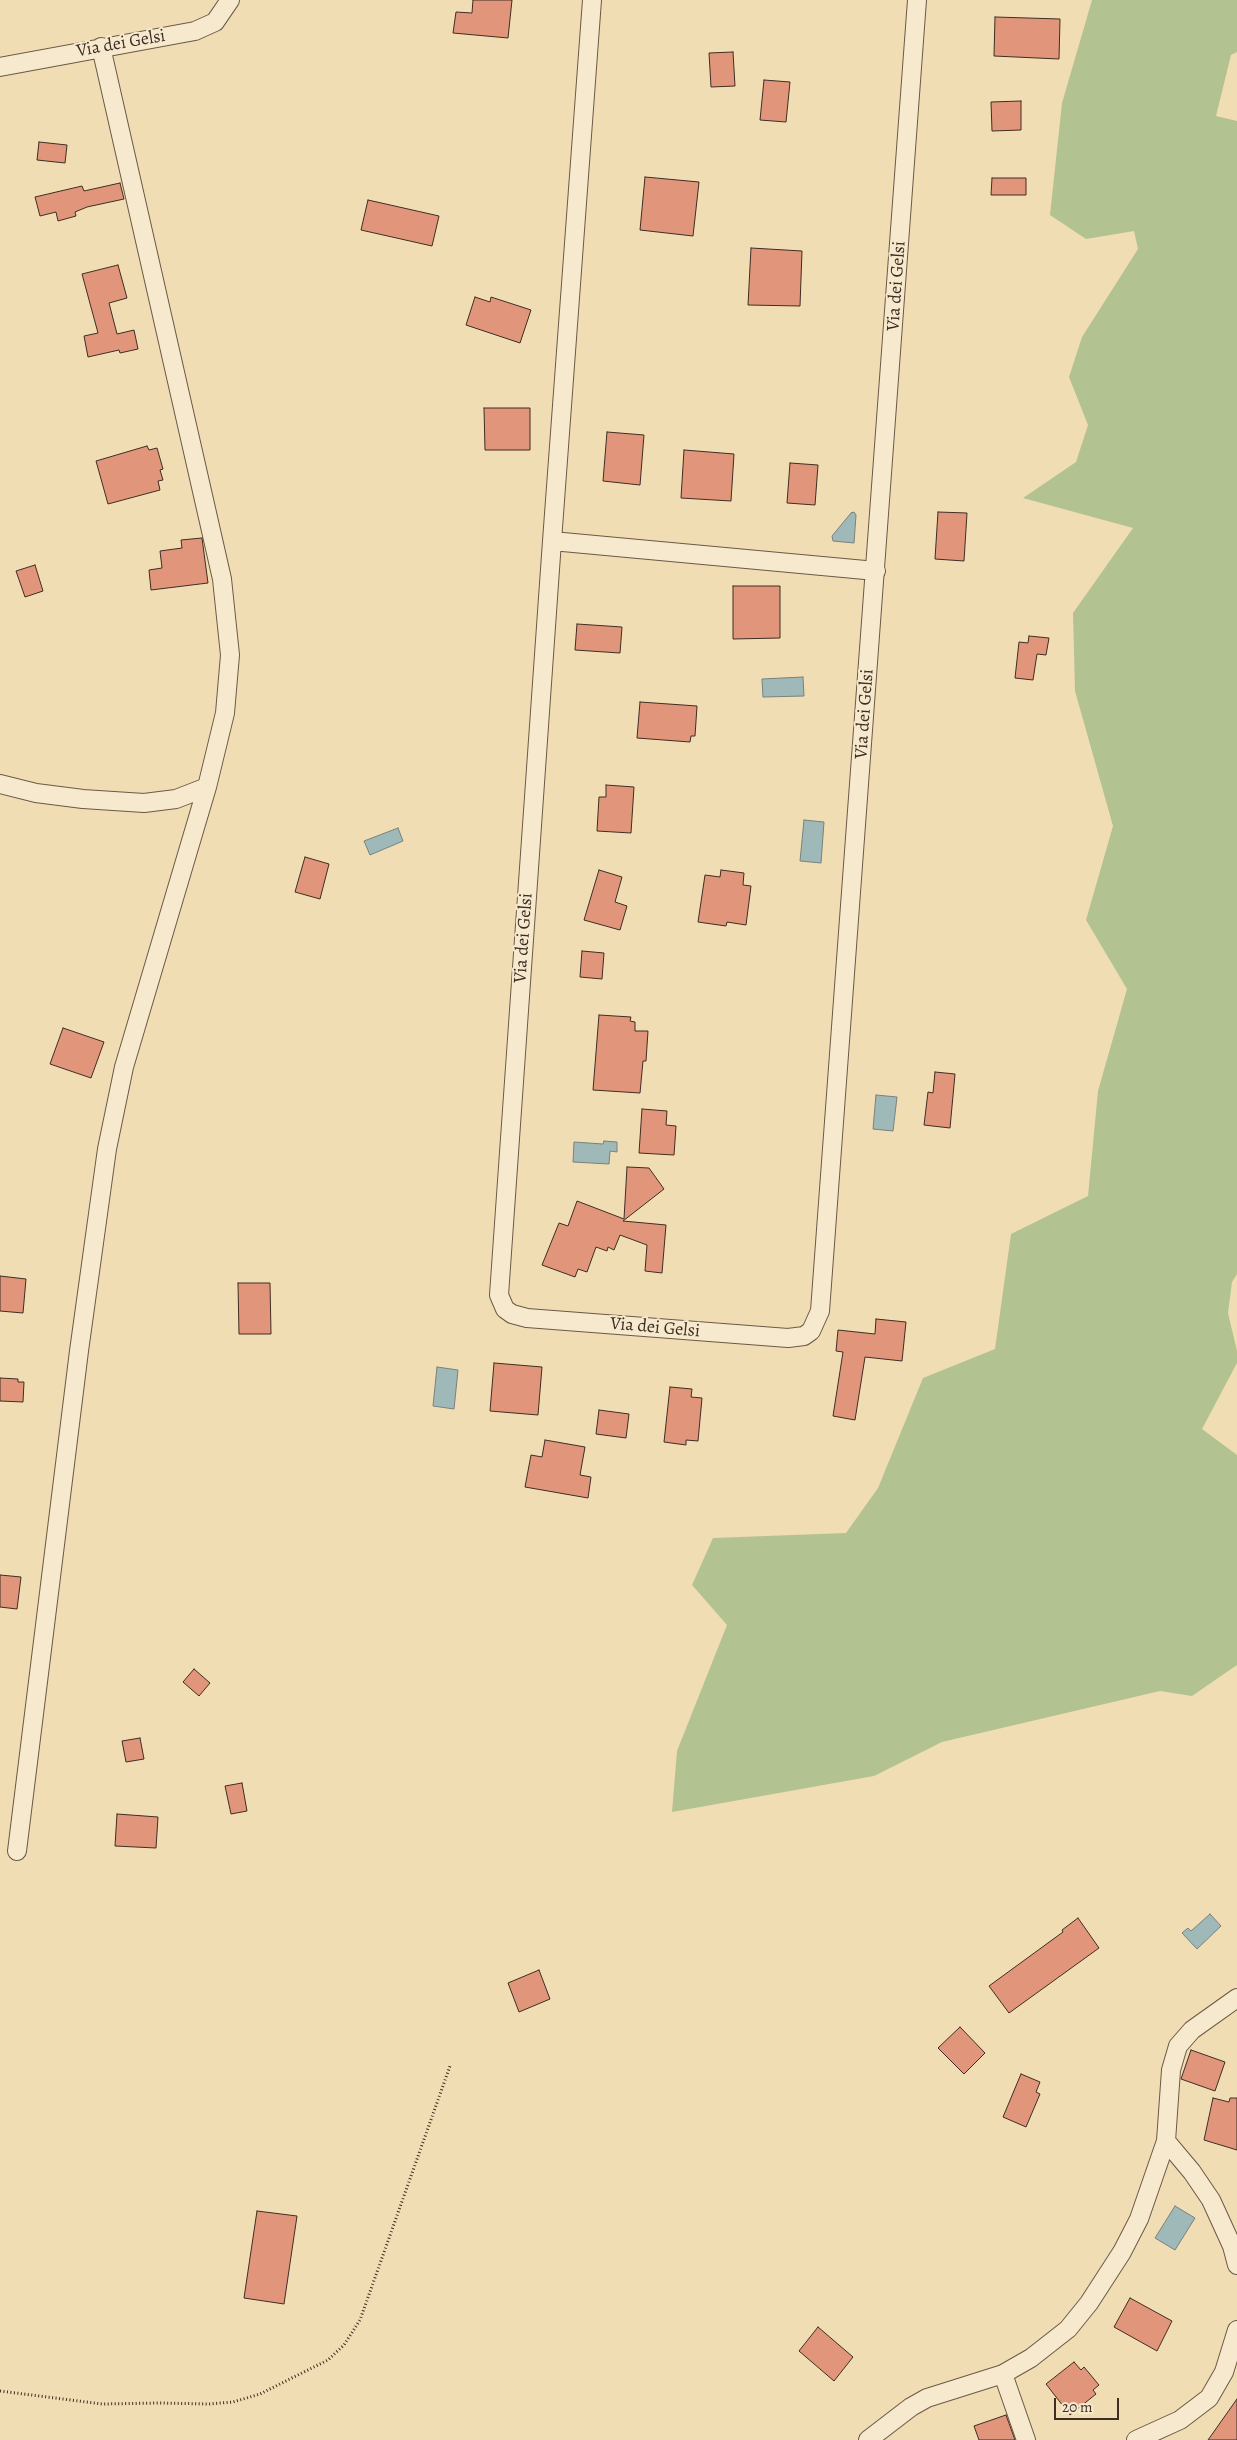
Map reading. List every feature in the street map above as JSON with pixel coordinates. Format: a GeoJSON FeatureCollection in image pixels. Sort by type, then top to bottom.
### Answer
{"type":"FeatureCollection","features":[{"type":"Feature","properties":{"kind":"street","name":"Via dei Gelsi"},"geometry":{"type":"LineString","coordinates":[[0,67],[202,29],[215,22],[230,0]]}},
{"type":"Feature","properties":{"kind":"street","name":"Via dei Gelsi"},"geometry":{"type":"LineString","coordinates":[[592,0],[499,1287],[501,1303],[512,1314],[527,1318],[788,1338],[804,1336],[815,1326],[820,1311],[918,0]]}},
{"type":"Feature","properties":{"kind":"street"},"geometry":{"type":"LineString","coordinates":[[18,1851],[77,1361],[107,1149],[124,1067],[223,728],[228,696],[230,655],[226,598],[218,558],[100,47]]}},
{"type":"Feature","properties":{"kind":"street"},"geometry":{"type":"LineString","coordinates":[[552,541],[876,571]]}},
{"type":"Feature","properties":{"kind":"street"},"geometry":{"type":"LineString","coordinates":[[0,784],[52,795],[144,803],[166,801],[207,787]]}},
{"type":"Feature","properties":{"kind":"street"},"geometry":{"type":"LineString","coordinates":[[868,2440],[911,2407],[927,2398],[1004,2374],[1062,2335],[1089,2303],[1140,2219],[1166,2141],[1171,2070],[1178,2046],[1192,2030],[1237,1998]]}},
{"type":"Feature","properties":{"kind":"street"},"geometry":{"type":"LineString","coordinates":[[1166,2141],[1187,2166],[1211,2200],[1224,2228],[1237,2265]]}},
{"type":"Feature","properties":{"kind":"street"},"geometry":{"type":"LineString","coordinates":[[1136,2440],[1180,2420],[1209,2398],[1224,2372],[1237,2330]]}},
{"type":"Feature","properties":{"kind":"street"},"geometry":{"type":"LineString","coordinates":[[1004,2374],[1026,2440]]}},
{"type":"Feature","properties":{"kind":"path"},"geometry":{"type":"LineString","coordinates":[[0,2391],[102,2404],[209,2404],[233,2402],[260,2394],[328,2360],[344,2345],[360,2320],[450,2066]]}},
{"type":"Feature","properties":{"kind":"green space"},"geometry":{"type":"Polygon","coordinates":[[[1092,0],[1237,0],[1237,52],[1231,55],[1216,116],[1237,121],[1237,1274],[1232,1282],[1228,1313],[1237,1351],[1237,1363],[1202,1429],[1237,1455],[1237,1665],[1192,1696],[1160,1691],[942,1742],[874,1776],[672,1812],[677,1751],[727,1625],[692,1585],[713,1538],[846,1533],[878,1488],[923,1378],[995,1349],[1011,1234],[1088,1196],[1098,1091],[1127,989],[1086,920],[1113,826],[1075,691],[1073,613],[1133,528],[1023,498],[1076,462],[1088,425],[1069,377],[1082,337],[1138,249],[1134,231],[1086,239],[1050,215],[1062,103],[1092,0]]]}},
{"type":"Feature","properties":{"kind":"water"},"geometry":{"type":"Polygon","coordinates":[[[854,512],[856,515],[854,543],[833,541],[832,536],[851,513],[854,512]]]}},
{"type":"Feature","properties":{"kind":"water"},"geometry":{"type":"Polygon","coordinates":[[[803,677],[804,696],[763,697],[762,679],[803,677]]]}},
{"type":"Feature","properties":{"kind":"water"},"geometry":{"type":"Polygon","coordinates":[[[804,820],[824,822],[821,863],[800,861],[804,820]]]}},
{"type":"Feature","properties":{"kind":"water"},"geometry":{"type":"Polygon","coordinates":[[[398,828],[403,841],[370,855],[364,841],[398,828]]]}},
{"type":"Feature","properties":{"kind":"water"},"geometry":{"type":"Polygon","coordinates":[[[876,1095],[897,1097],[893,1131],[873,1129],[876,1095]]]}},
{"type":"Feature","properties":{"kind":"water"},"geometry":{"type":"Polygon","coordinates":[[[604,1141],[617,1142],[617,1152],[610,1151],[609,1164],[573,1162],[574,1142],[603,1144],[604,1141]]]}},
{"type":"Feature","properties":{"kind":"water"},"geometry":{"type":"Polygon","coordinates":[[[437,1367],[458,1370],[454,1409],[433,1406],[437,1367]]]}},
{"type":"Feature","properties":{"kind":"water"},"geometry":{"type":"Polygon","coordinates":[[[1210,1914],[1221,1926],[1197,1949],[1182,1933],[1188,1928],[1191,1931],[1210,1914]]]}},
{"type":"Feature","properties":{"kind":"water"},"geometry":{"type":"Polygon","coordinates":[[[1175,2206],[1195,2218],[1175,2250],[1155,2238],[1175,2206]]]}},
{"type":"Feature","properties":{"kind":"building"},"geometry":{"type":"Polygon","coordinates":[[[473,0],[512,0],[508,38],[453,33],[456,12],[472,13],[473,0]]]}},
{"type":"Feature","properties":{"kind":"building"},"geometry":{"type":"Polygon","coordinates":[[[995,17],[1060,19],[1059,59],[994,56],[995,17]]]}},
{"type":"Feature","properties":{"kind":"building"},"geometry":{"type":"Polygon","coordinates":[[[733,52],[735,86],[711,87],[709,53],[733,52]]]}},
{"type":"Feature","properties":{"kind":"building"},"geometry":{"type":"Polygon","coordinates":[[[764,80],[790,82],[786,122],[760,120],[764,80]]]}},
{"type":"Feature","properties":{"kind":"building"},"geometry":{"type":"Polygon","coordinates":[[[1021,101],[1021,130],[992,131],[991,102],[1021,101]]]}},
{"type":"Feature","properties":{"kind":"building"},"geometry":{"type":"Polygon","coordinates":[[[39,142],[67,145],[65,163],[37,160],[39,142]]]}},
{"type":"Feature","properties":{"kind":"building"},"geometry":{"type":"Polygon","coordinates":[[[645,177],[699,182],[693,236],[640,230],[645,177]]]}},
{"type":"Feature","properties":{"kind":"building"},"geometry":{"type":"Polygon","coordinates":[[[992,178],[1026,178],[1026,195],[991,195],[992,178]]]}},
{"type":"Feature","properties":{"kind":"building"},"geometry":{"type":"Polygon","coordinates":[[[120,183],[124,199],[87,207],[75,212],[76,216],[58,221],[56,212],[40,216],[35,197],[82,186],[84,191],[120,183]]]}},
{"type":"Feature","properties":{"kind":"building"},"geometry":{"type":"Polygon","coordinates":[[[368,200],[439,216],[432,246],[361,230],[368,200]]]}},
{"type":"Feature","properties":{"kind":"building"},"geometry":{"type":"Polygon","coordinates":[[[751,248],[802,251],[800,306],[748,305],[751,248]]]}},
{"type":"Feature","properties":{"kind":"building"},"geometry":{"type":"Polygon","coordinates":[[[118,265],[127,298],[109,303],[117,334],[134,330],[138,349],[120,353],[119,350],[88,357],[84,336],[98,333],[82,274],[118,265]]]}},
{"type":"Feature","properties":{"kind":"building"},"geometry":{"type":"Polygon","coordinates":[[[475,297],[490,302],[491,297],[531,310],[520,343],[466,325],[475,297]]]}},
{"type":"Feature","properties":{"kind":"building"},"geometry":{"type":"Polygon","coordinates":[[[484,408],[530,408],[530,450],[485,450],[484,408]]]}},
{"type":"Feature","properties":{"kind":"building"},"geometry":{"type":"Polygon","coordinates":[[[607,432],[644,435],[640,485],[603,481],[607,432]]]}},
{"type":"Feature","properties":{"kind":"building"},"geometry":{"type":"Polygon","coordinates":[[[147,446],[149,450],[157,448],[163,469],[160,470],[163,480],[158,481],[160,490],[108,504],[96,461],[147,446]]]}},
{"type":"Feature","properties":{"kind":"building"},"geometry":{"type":"Polygon","coordinates":[[[684,450],[734,454],[731,501],[681,498],[684,450]]]}},
{"type":"Feature","properties":{"kind":"building"},"geometry":{"type":"Polygon","coordinates":[[[790,463],[818,465],[815,505],[787,503],[790,463]]]}},
{"type":"Feature","properties":{"kind":"building"},"geometry":{"type":"Polygon","coordinates":[[[938,512],[967,513],[964,561],[935,559],[938,512]]]}},
{"type":"Feature","properties":{"kind":"building"},"geometry":{"type":"Polygon","coordinates":[[[202,538],[208,583],[151,590],[149,570],[162,568],[160,551],[182,548],[181,540],[202,538]]]}},
{"type":"Feature","properties":{"kind":"building"},"geometry":{"type":"Polygon","coordinates":[[[35,565],[43,591],[25,597],[16,571],[35,565]]]}},
{"type":"Feature","properties":{"kind":"building"},"geometry":{"type":"Polygon","coordinates":[[[733,586],[780,586],[780,638],[733,639],[733,586]]]}},
{"type":"Feature","properties":{"kind":"building"},"geometry":{"type":"Polygon","coordinates":[[[577,624],[622,627],[620,653],[575,650],[577,624]]]}},
{"type":"Feature","properties":{"kind":"building"},"geometry":{"type":"Polygon","coordinates":[[[1029,636],[1049,638],[1046,655],[1037,654],[1033,680],[1015,678],[1019,642],[1028,643],[1029,636]]]}},
{"type":"Feature","properties":{"kind":"building"},"geometry":{"type":"Polygon","coordinates":[[[640,702],[697,706],[695,736],[691,736],[690,742],[637,738],[640,702]]]}},
{"type":"Feature","properties":{"kind":"building"},"geometry":{"type":"Polygon","coordinates":[[[606,785],[634,787],[631,833],[597,831],[599,797],[606,797],[606,785]]]}},
{"type":"Feature","properties":{"kind":"building"},"geometry":{"type":"Polygon","coordinates":[[[305,857],[329,864],[320,899],[295,892],[305,857]]]}},
{"type":"Feature","properties":{"kind":"building"},"geometry":{"type":"Polygon","coordinates":[[[599,870],[622,877],[615,902],[627,906],[620,930],[584,920],[599,870]]]}},
{"type":"Feature","properties":{"kind":"building"},"geometry":{"type":"Polygon","coordinates":[[[721,870],[744,873],[743,885],[751,886],[746,925],[727,922],[726,926],[698,922],[705,875],[720,877],[721,870]]]}},
{"type":"Feature","properties":{"kind":"building"},"geometry":{"type":"Polygon","coordinates":[[[582,951],[604,953],[602,979],[580,977],[582,951]]]}},
{"type":"Feature","properties":{"kind":"building"},"geometry":{"type":"Polygon","coordinates":[[[599,1015],[631,1017],[630,1021],[635,1022],[635,1031],[648,1031],[646,1061],[643,1061],[640,1093],[593,1090],[599,1015]]]}},
{"type":"Feature","properties":{"kind":"building"},"geometry":{"type":"Polygon","coordinates":[[[63,1028],[104,1042],[91,1078],[50,1064],[63,1028]]]}},
{"type":"Feature","properties":{"kind":"building"},"geometry":{"type":"Polygon","coordinates":[[[935,1072],[955,1074],[950,1128],[924,1125],[928,1092],[933,1093],[935,1072]]]}},
{"type":"Feature","properties":{"kind":"building"},"geometry":{"type":"Polygon","coordinates":[[[642,1109],[667,1111],[666,1125],[676,1126],[674,1155],[639,1153],[642,1109]]]}},
{"type":"Feature","properties":{"kind":"building"},"geometry":{"type":"Polygon","coordinates":[[[627,1167],[649,1168],[664,1189],[623,1221],[666,1225],[662,1273],[645,1271],[647,1245],[620,1235],[614,1250],[608,1247],[607,1251],[596,1247],[587,1272],[578,1269],[575,1277],[542,1265],[559,1223],[568,1226],[577,1201],[624,1219],[627,1167]]]}},
{"type":"Feature","properties":{"kind":"building"},"geometry":{"type":"Polygon","coordinates":[[[0,1276],[26,1279],[23,1313],[0,1311],[0,1276]]]}},
{"type":"Feature","properties":{"kind":"building"},"geometry":{"type":"Polygon","coordinates":[[[238,1283],[270,1283],[271,1334],[239,1334],[238,1283]]]}},
{"type":"Feature","properties":{"kind":"building"},"geometry":{"type":"Polygon","coordinates":[[[876,1319],[906,1322],[902,1361],[865,1357],[855,1420],[833,1416],[843,1352],[836,1351],[838,1330],[875,1334],[876,1319]]]}},
{"type":"Feature","properties":{"kind":"building"},"geometry":{"type":"Polygon","coordinates":[[[494,1363],[542,1367],[538,1415],[490,1411],[494,1363]]]}},
{"type":"Feature","properties":{"kind":"building"},"geometry":{"type":"Polygon","coordinates":[[[0,1378],[18,1379],[18,1382],[24,1382],[23,1402],[0,1401],[0,1378]]]}},
{"type":"Feature","properties":{"kind":"building"},"geometry":{"type":"Polygon","coordinates":[[[670,1387],[692,1389],[691,1397],[702,1398],[698,1441],[686,1440],[686,1445],[664,1442],[670,1387]]]}},
{"type":"Feature","properties":{"kind":"building"},"geometry":{"type":"Polygon","coordinates":[[[599,1410],[629,1414],[626,1438],[596,1434],[599,1410]]]}},
{"type":"Feature","properties":{"kind":"building"},"geometry":{"type":"Polygon","coordinates":[[[545,1440],[585,1447],[580,1475],[591,1477],[588,1498],[525,1487],[531,1455],[542,1457],[545,1440]]]}},
{"type":"Feature","properties":{"kind":"building"},"geometry":{"type":"Polygon","coordinates":[[[0,1575],[21,1577],[17,1609],[0,1607],[0,1575]]]}},
{"type":"Feature","properties":{"kind":"building"},"geometry":{"type":"Polygon","coordinates":[[[194,1669],[210,1683],[199,1696],[183,1682],[194,1669]]]}},
{"type":"Feature","properties":{"kind":"building"},"geometry":{"type":"Polygon","coordinates":[[[140,1738],[144,1759],[126,1762],[122,1741],[140,1738]]]}},
{"type":"Feature","properties":{"kind":"building"},"geometry":{"type":"Polygon","coordinates":[[[242,1783],[247,1811],[231,1814],[225,1786],[242,1783]]]}},
{"type":"Feature","properties":{"kind":"building"},"geometry":{"type":"Polygon","coordinates":[[[117,1814],[158,1817],[156,1848],[115,1846],[117,1814]]]}},
{"type":"Feature","properties":{"kind":"building"},"geometry":{"type":"Polygon","coordinates":[[[1078,1918],[1099,1948],[1009,2013],[989,1986],[1063,1932],[1062,1930],[1078,1918]]]}},
{"type":"Feature","properties":{"kind":"building"},"geometry":{"type":"Polygon","coordinates":[[[539,1970],[550,1999],[519,2012],[508,1983],[539,1970]]]}},
{"type":"Feature","properties":{"kind":"building"},"geometry":{"type":"Polygon","coordinates":[[[960,2027],[985,2053],[964,2074],[938,2048],[960,2027]]]}},
{"type":"Feature","properties":{"kind":"building"},"geometry":{"type":"Polygon","coordinates":[[[1191,2050],[1225,2062],[1215,2091],[1181,2079],[1191,2050]]]}},
{"type":"Feature","properties":{"kind":"building"},"geometry":{"type":"Polygon","coordinates":[[[1021,2074],[1040,2082],[1036,2092],[1040,2094],[1026,2127],[1003,2117],[1021,2074]]]}},
{"type":"Feature","properties":{"kind":"building"},"geometry":{"type":"Polygon","coordinates":[[[1213,2098],[1229,2102],[1230,2098],[1237,2098],[1237,2150],[1204,2140],[1213,2098]]]}},
{"type":"Feature","properties":{"kind":"building"},"geometry":{"type":"Polygon","coordinates":[[[257,2211],[297,2216],[284,2304],[244,2298],[257,2211]]]}},
{"type":"Feature","properties":{"kind":"building"},"geometry":{"type":"Polygon","coordinates":[[[1130,2298],[1172,2321],[1157,2351],[1114,2327],[1130,2298]]]}},
{"type":"Feature","properties":{"kind":"building"},"geometry":{"type":"Polygon","coordinates":[[[818,2327],[853,2357],[834,2381],[799,2351],[818,2327]]]}},
{"type":"Feature","properties":{"kind":"building"},"geometry":{"type":"Polygon","coordinates":[[[1074,2362],[1081,2370],[1084,2367],[1099,2385],[1093,2390],[1096,2394],[1070,2415],[1046,2384],[1074,2362]]]}},
{"type":"Feature","properties":{"kind":"building"},"geometry":{"type":"Polygon","coordinates":[[[1237,2399],[1237,2440],[1208,2440],[1237,2399]]]}},
{"type":"Feature","properties":{"kind":"building"},"geometry":{"type":"Polygon","coordinates":[[[1006,2415],[1015,2440],[979,2440],[974,2426],[1006,2415]]]}}]}
